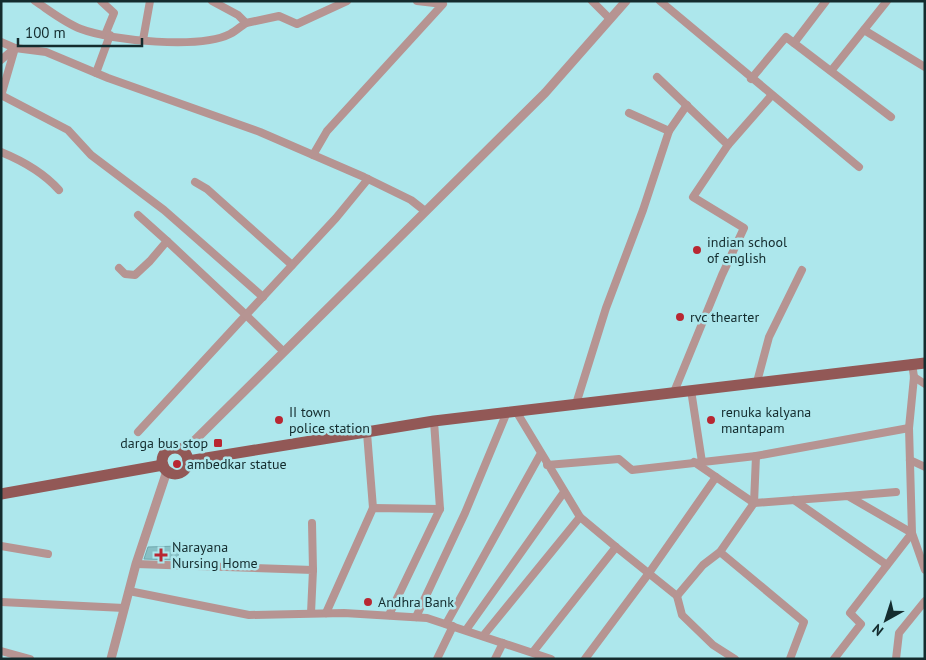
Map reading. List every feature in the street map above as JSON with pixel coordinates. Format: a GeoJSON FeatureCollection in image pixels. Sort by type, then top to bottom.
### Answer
{"type":"FeatureCollection","features":[{"type":"Feature","properties":{"kind":"main road"},"geometry":{"type":"LineString","coordinates":[[186,456],[367,432],[434,421],[912,363],[925,363]]}},
{"type":"Feature","properties":{"kind":"main road"},"geometry":{"type":"LineString","coordinates":[[177,448],[186,456],[186,468],[180,472],[173,474],[165,468],[162,457],[166,451],[177,448]]}},
{"type":"Feature","properties":{"kind":"main road"},"geometry":{"type":"LineString","coordinates":[[1,494],[165,468]]}},
{"type":"Feature","properties":{"kind":"street"},"geometry":{"type":"LineString","coordinates":[[35,1],[82,29],[107,35],[174,43],[229,35],[246,23],[279,16],[298,24],[347,1]]}},
{"type":"Feature","properties":{"kind":"street"},"geometry":{"type":"LineString","coordinates":[[96,73],[114,13],[100,1]]}},
{"type":"Feature","properties":{"kind":"street"},"geometry":{"type":"LineString","coordinates":[[143,40],[150,1]]}},
{"type":"Feature","properties":{"kind":"street"},"geometry":{"type":"LineString","coordinates":[[212,1],[238,15],[246,23]]}},
{"type":"Feature","properties":{"kind":"street"},"geometry":{"type":"LineString","coordinates":[[417,1],[446,2]]}},
{"type":"Feature","properties":{"kind":"street"},"geometry":{"type":"LineString","coordinates":[[592,1],[610,19]]}},
{"type":"Feature","properties":{"kind":"street"},"geometry":{"type":"LineString","coordinates":[[186,456],[283,351],[545,93],[626,1]]}},
{"type":"Feature","properties":{"kind":"street"},"geometry":{"type":"LineString","coordinates":[[660,1],[859,168]]}},
{"type":"Feature","properties":{"kind":"street"},"geometry":{"type":"LineString","coordinates":[[794,43],[826,1]]}},
{"type":"Feature","properties":{"kind":"street"},"geometry":{"type":"LineString","coordinates":[[831,71],[887,1]]}},
{"type":"Feature","properties":{"kind":"street"},"geometry":{"type":"LineString","coordinates":[[313,155],[327,131],[446,2]]}},
{"type":"Feature","properties":{"kind":"street"},"geometry":{"type":"LineString","coordinates":[[864,30],[925,67]]}},
{"type":"Feature","properties":{"kind":"street"},"geometry":{"type":"LineString","coordinates":[[751,79],[786,37],[891,117]]}},
{"type":"Feature","properties":{"kind":"street"},"geometry":{"type":"LineString","coordinates":[[1,42],[15,48],[46,52],[96,73],[260,132],[368,179],[411,200],[425,211]]}},
{"type":"Feature","properties":{"kind":"street"},"geometry":{"type":"LineString","coordinates":[[1,60],[15,48]]}},
{"type":"Feature","properties":{"kind":"street"},"geometry":{"type":"LineString","coordinates":[[15,48],[1,95],[68,130],[91,155],[164,210],[263,297]]}},
{"type":"Feature","properties":{"kind":"street"},"geometry":{"type":"LineString","coordinates":[[657,76],[728,145]]}},
{"type":"Feature","properties":{"kind":"street"},"geometry":{"type":"LineString","coordinates":[[674,392],[722,275],[744,228],[693,197],[728,145],[771,96]]}},
{"type":"Feature","properties":{"kind":"street"},"geometry":{"type":"LineString","coordinates":[[576,404],[606,308],[640,218],[669,131],[687,105]]}},
{"type":"Feature","properties":{"kind":"street"},"geometry":{"type":"LineString","coordinates":[[629,114],[669,131]]}},
{"type":"Feature","properties":{"kind":"street"},"geometry":{"type":"LineString","coordinates":[[1,152],[22,160],[51,180],[59,190]]}},
{"type":"Feature","properties":{"kind":"street"},"geometry":{"type":"LineString","coordinates":[[138,432],[336,218],[368,179]]}},
{"type":"Feature","properties":{"kind":"street"},"geometry":{"type":"LineString","coordinates":[[195,182],[208,189],[292,265]]}},
{"type":"Feature","properties":{"kind":"street"},"geometry":{"type":"LineString","coordinates":[[138,215],[283,351]]}},
{"type":"Feature","properties":{"kind":"street"},"geometry":{"type":"LineString","coordinates":[[119,268],[125,274],[135,275],[167,241]]}},
{"type":"Feature","properties":{"kind":"street"},"geometry":{"type":"LineString","coordinates":[[757,382],[769,337],[802,270]]}},
{"type":"Feature","properties":{"kind":"street"},"geometry":{"type":"LineString","coordinates":[[912,363],[914,377],[909,428],[912,533],[925,570]]}},
{"type":"Feature","properties":{"kind":"street"},"geometry":{"type":"LineString","coordinates":[[914,377],[925,384]]}},
{"type":"Feature","properties":{"kind":"street"},"geometry":{"type":"LineString","coordinates":[[691,390],[698,462],[754,503],[896,492]]}},
{"type":"Feature","properties":{"kind":"street"},"geometry":{"type":"LineString","coordinates":[[512,412],[580,517],[678,596],[682,614],[713,645],[735,659]]}},
{"type":"Feature","properties":{"kind":"street"},"geometry":{"type":"LineString","coordinates":[[416,617],[512,412]]}},
{"type":"Feature","properties":{"kind":"street"},"geometry":{"type":"LineString","coordinates":[[389,616],[440,510],[434,421]]}},
{"type":"Feature","properties":{"kind":"street"},"geometry":{"type":"LineString","coordinates":[[547,465],[618,459],[632,470],[756,456],[909,428]]}},
{"type":"Feature","properties":{"kind":"street"},"geometry":{"type":"LineString","coordinates":[[326,613],[373,508],[367,432]]}},
{"type":"Feature","properties":{"kind":"street"},"geometry":{"type":"LineString","coordinates":[[437,659],[450,625],[540,455]]}},
{"type":"Feature","properties":{"kind":"street"},"geometry":{"type":"LineString","coordinates":[[678,596],[703,565],[720,552],[754,503],[756,456]]}},
{"type":"Feature","properties":{"kind":"street"},"geometry":{"type":"LineString","coordinates":[[910,460],[925,467]]}},
{"type":"Feature","properties":{"kind":"street"},"geometry":{"type":"LineString","coordinates":[[111,659],[136,564],[165,468]]}},
{"type":"Feature","properties":{"kind":"street"},"geometry":{"type":"LineString","coordinates":[[585,659],[649,574],[716,477]]}},
{"type":"Feature","properties":{"kind":"street"},"geometry":{"type":"LineString","coordinates":[[466,630],[564,492]]}},
{"type":"Feature","properties":{"kind":"street"},"geometry":{"type":"LineString","coordinates":[[848,496],[912,533]]}},
{"type":"Feature","properties":{"kind":"street"},"geometry":{"type":"LineString","coordinates":[[794,500],[887,565]]}},
{"type":"Feature","properties":{"kind":"street"},"geometry":{"type":"LineString","coordinates":[[373,508],[440,510]]}},
{"type":"Feature","properties":{"kind":"street"},"geometry":{"type":"LineString","coordinates":[[483,636],[580,517]]}},
{"type":"Feature","properties":{"kind":"street"},"geometry":{"type":"LineString","coordinates":[[311,613],[313,570],[312,523]]}},
{"type":"Feature","properties":{"kind":"street"},"geometry":{"type":"LineString","coordinates":[[834,659],[862,624],[850,614],[912,533]]}},
{"type":"Feature","properties":{"kind":"street"},"geometry":{"type":"LineString","coordinates":[[1,546],[48,554]]}},
{"type":"Feature","properties":{"kind":"street"},"geometry":{"type":"LineString","coordinates":[[532,652],[616,547]]}},
{"type":"Feature","properties":{"kind":"street"},"geometry":{"type":"LineString","coordinates":[[720,552],[804,622],[790,659]]}},
{"type":"Feature","properties":{"kind":"street"},"geometry":{"type":"LineString","coordinates":[[136,564],[313,570]]}},
{"type":"Feature","properties":{"kind":"street"},"geometry":{"type":"LineString","coordinates":[[129,591],[249,615],[326,613],[416,617],[450,625],[551,659]]}},
{"type":"Feature","properties":{"kind":"street"},"geometry":{"type":"LineString","coordinates":[[896,659],[899,633],[925,601]]}},
{"type":"Feature","properties":{"kind":"street"},"geometry":{"type":"LineString","coordinates":[[1,602],[124,608]]}},
{"type":"Feature","properties":{"kind":"street"},"geometry":{"type":"LineString","coordinates":[[495,659],[503,643]]}},
{"type":"Feature","properties":{"kind":"street"},"geometry":{"type":"LineString","coordinates":[[1,651],[30,659]]}},
{"type":"Feature","properties":{"kind":"building"},"geometry":{"type":"Polygon","coordinates":[[[179,546],[178,560],[144,559],[148,547],[179,546]]]}},
{"type":"Feature","properties":{"kind":"place","name":"indian school of english"},"geometry":{"type":"Point","coordinates":[697,250]}},
{"type":"Feature","properties":{"kind":"place","name":"rvc thearter"},"geometry":{"type":"Point","coordinates":[680,317]}},
{"type":"Feature","properties":{"kind":"place","name":"II town police station"},"geometry":{"type":"Point","coordinates":[279,420]}},
{"type":"Feature","properties":{"kind":"place","name":"renuka kalyana mantapam"},"geometry":{"type":"Point","coordinates":[711,420]}},
{"type":"Feature","properties":{"kind":"place","name":"darga bus stop"},"geometry":{"type":"Point","coordinates":[218,443]}},
{"type":"Feature","properties":{"kind":"place","name":"ambedkar statue"},"geometry":{"type":"Point","coordinates":[177,464]}},
{"type":"Feature","properties":{"kind":"place","name":"Narayana Nursing Home"},"geometry":{"type":"Point","coordinates":[161,555]}},
{"type":"Feature","properties":{"kind":"place","name":"Andhra Bank"},"geometry":{"type":"Point","coordinates":[368,602]}}]}
